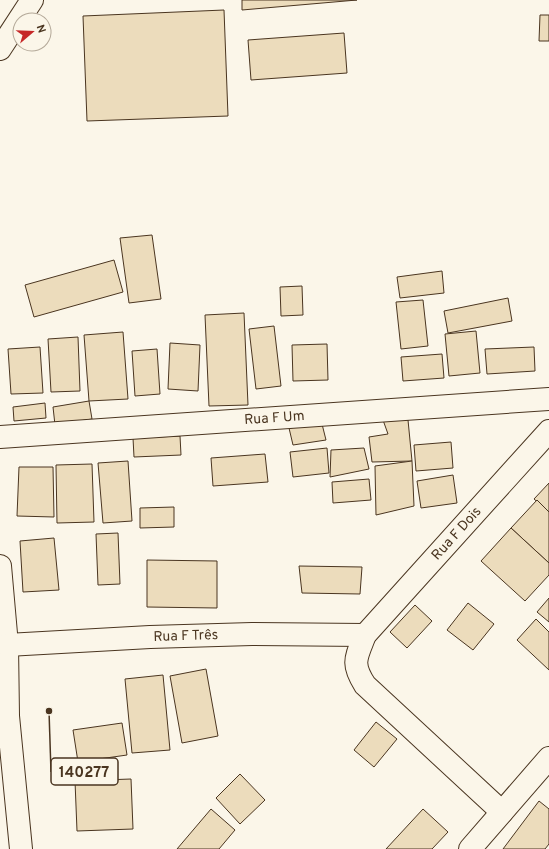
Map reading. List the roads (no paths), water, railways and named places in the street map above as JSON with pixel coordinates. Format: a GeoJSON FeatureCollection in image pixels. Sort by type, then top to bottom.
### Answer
{"type":"FeatureCollection","features":[{"type":"Feature","properties":{"kind":"street"},"geometry":{"type":"LineString","coordinates":[[0,49],[32,0]]}},
{"type":"Feature","properties":{"kind":"street","name":"Rua F Um"},"geometry":{"type":"LineString","coordinates":[[0,437],[549,399]]}},
{"type":"Feature","properties":{"kind":"street","name":"Rua F Dois"},"geometry":{"type":"LineString","coordinates":[[365,635],[549,431]]}},
{"type":"Feature","properties":{"kind":"street"},"geometry":{"type":"LineString","coordinates":[[0,566],[7,645],[4,717],[21,849]]}},
{"type":"Feature","properties":{"kind":"street","name":"Rua F Três"},"geometry":{"type":"LineString","coordinates":[[7,645],[150,637],[252,634],[365,635]]}},
{"type":"Feature","properties":{"kind":"street"},"geometry":{"type":"LineString","coordinates":[[365,635],[356,664],[357,673],[365,685],[502,812]]}},
{"type":"Feature","properties":{"kind":"street"},"geometry":{"type":"LineString","coordinates":[[470,849],[549,758]]}},
{"type":"Feature","properties":{"kind":"place","name":"140277"},"geometry":{"type":"Point","coordinates":[49,711]}}]}
